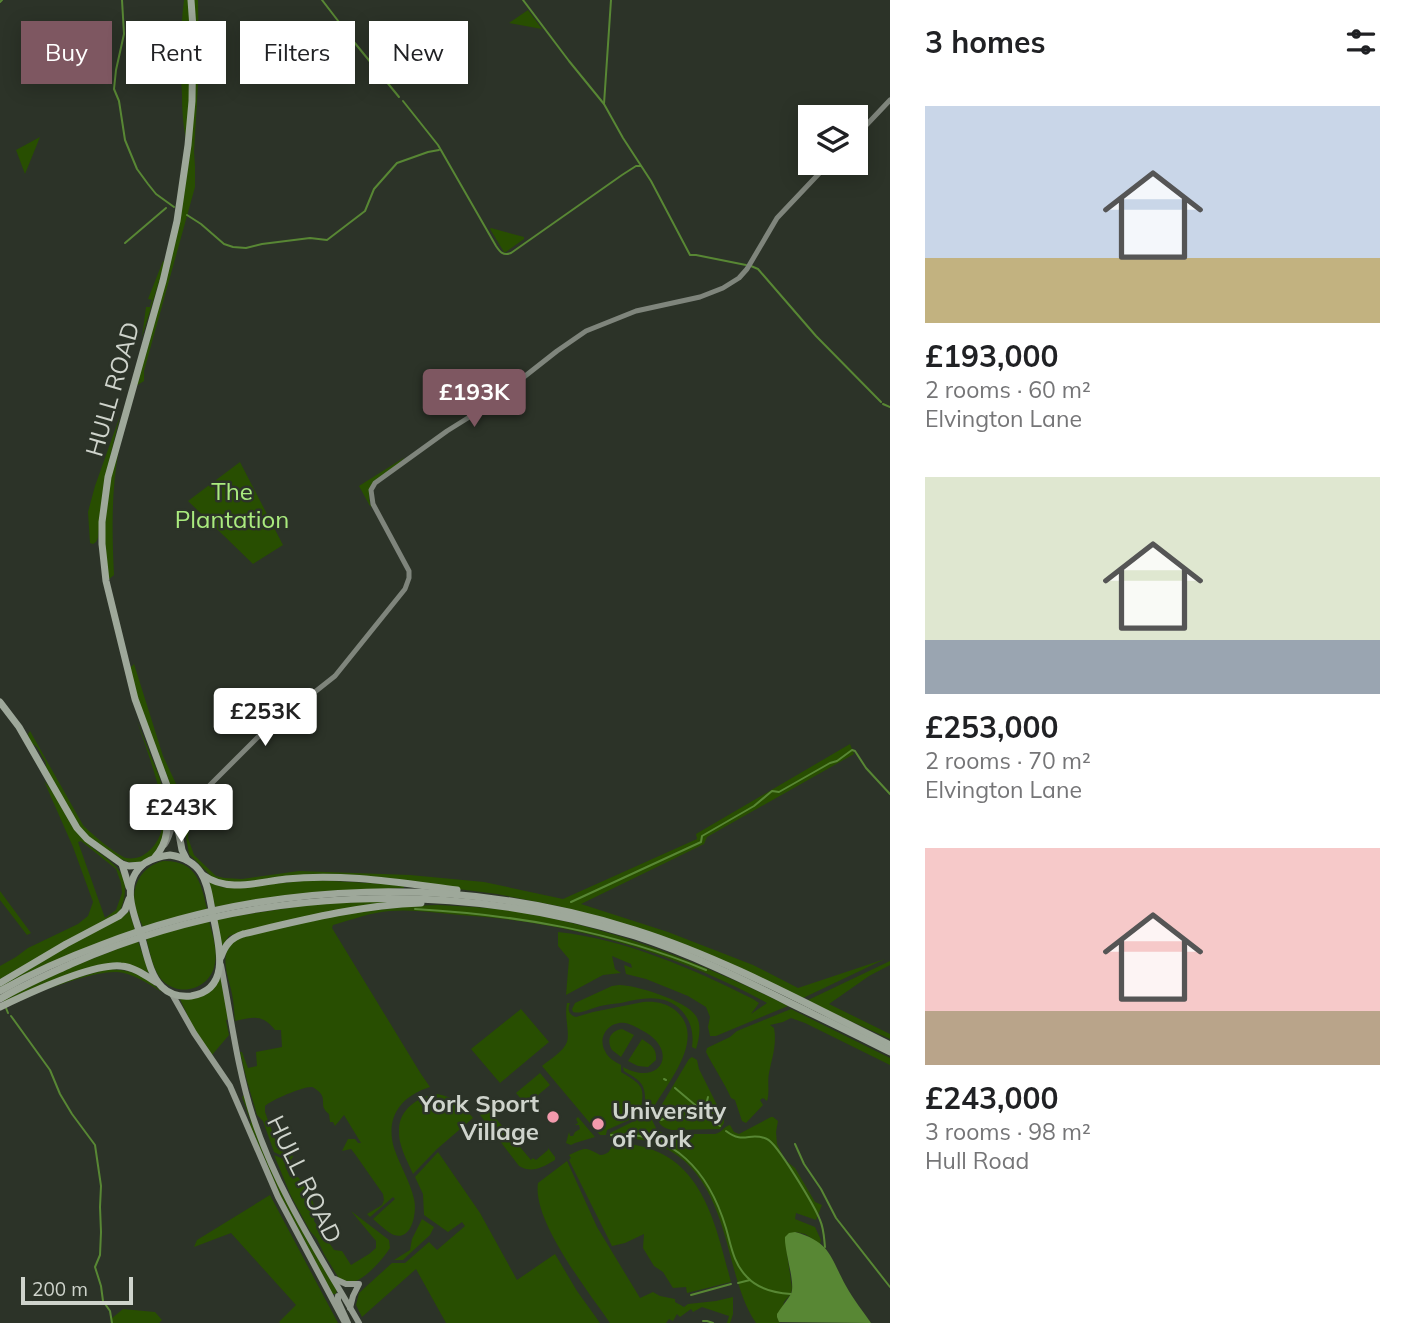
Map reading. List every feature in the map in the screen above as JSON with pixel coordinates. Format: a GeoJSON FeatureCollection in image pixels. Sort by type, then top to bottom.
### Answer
{"type":"FeatureCollection","features":[{"type":"Feature","properties":{"kind":"highway","name":"HULL ROAD"},"geometry":{"type":"LineString","coordinates":[[187,860],[182,850],[173,802],[130,683],[104,565],[102,523],[108,477],[177,221],[192,102],[191,0]]}},
{"type":"Feature","properties":{"kind":"highway"},"geometry":{"type":"LineString","coordinates":[[0,702],[19,727],[76,828],[122,864],[143,865]]}},
{"type":"Feature","properties":{"kind":"highway","name":"HULL ROAD"},"geometry":{"type":"LineString","coordinates":[[161,850],[168,830],[165,784]]}},
{"type":"Feature","properties":{"kind":"highway"},"geometry":{"type":"LineString","coordinates":[[0,983],[56,949],[119,916],[125,910],[133,878],[143,865],[161,850]]}},
{"type":"Feature","properties":{"kind":"highway"},"geometry":{"type":"LineString","coordinates":[[152,859],[170,855],[187,860],[213,881],[231,886],[289,879],[354,879],[467,891],[485,897]]}},
{"type":"Feature","properties":{"kind":"highway"},"geometry":{"type":"LineString","coordinates":[[122,864],[153,975],[162,987]]}},
{"type":"Feature","properties":{"kind":"highway"},"geometry":{"type":"LineString","coordinates":[[201,873],[208,894],[221,960]]}},
{"type":"Feature","properties":{"kind":"highway"},"geometry":{"type":"LineString","coordinates":[[0,991],[106,942],[222,909],[295,897],[352,892],[412,892],[485,897],[535,905],[637,930],[727,966],[890,1045]]}},
{"type":"Feature","properties":{"kind":"highway"},"geometry":{"type":"LineString","coordinates":[[0,1007],[64,980],[107,967],[121,966],[134,969],[172,994],[188,996],[204,992],[213,983],[219,973],[224,947],[230,940],[243,934],[367,907],[421,903],[437,899]]}},
{"type":"Feature","properties":{"kind":"highway"},"geometry":{"type":"LineString","coordinates":[[0,999],[109,948],[222,915],[320,901],[437,899],[533,911],[586,922],[637,937],[720,969],[890,1052]]}},
{"type":"Feature","properties":{"kind":"main road"},"geometry":{"type":"LineString","coordinates":[[868,123],[890,100]]}},
{"type":"Feature","properties":{"kind":"main road"},"geometry":{"type":"LineString","coordinates":[[161,850],[169,840],[177,818],[257,737],[335,676],[405,589],[410,579],[409,571],[373,504],[371,490],[375,483],[494,400],[586,331],[636,310],[700,297],[739,278],[751,263],[777,218],[818,175]]}},
{"type":"Feature","properties":{"kind":"main road","name":"HULL ROAD"},"geometry":{"type":"LineString","coordinates":[[221,960],[237,1056],[253,1118],[284,1191],[333,1278],[337,1295]]}},
{"type":"Feature","properties":{"kind":"main road","name":"HULL ROAD"},"geometry":{"type":"LineString","coordinates":[[172,994],[194,1033],[230,1086],[278,1197],[337,1295],[350,1308],[359,1323]]}},
{"type":"Feature","properties":{"kind":"main road"},"geometry":{"type":"LineString","coordinates":[[333,1278],[346,1284],[359,1284],[350,1308]]}},
{"type":"Feature","properties":{"kind":"main road"},"geometry":{"type":"LineString","coordinates":[[337,1295],[346,1323]]}},
{"type":"Feature","properties":{"kind":"green space"},"geometry":{"type":"Polygon","coordinates":[[[184,0],[189,0],[190,21],[182,21],[184,0]]]}},
{"type":"Feature","properties":{"kind":"green space"},"geometry":{"type":"Polygon","coordinates":[[[193,0],[198,0],[198,21],[192,21],[193,0]]]}},
{"type":"Feature","properties":{"kind":"green space"},"geometry":{"type":"Polygon","coordinates":[[[528,10],[542,29],[509,23],[528,10]]]}},
{"type":"Feature","properties":{"kind":"green space"},"geometry":{"type":"Polygon","coordinates":[[[181,84],[190,84],[186,140],[181,84]]]}},
{"type":"Feature","properties":{"kind":"green space"},"geometry":{"type":"Polygon","coordinates":[[[191,84],[198,84],[195,187],[144,371],[144,381],[136,386],[121,441],[113,496],[114,575],[108,580],[104,533],[109,480],[163,285],[189,160],[191,84]]]}},
{"type":"Feature","properties":{"kind":"green space"},"geometry":{"type":"Polygon","coordinates":[[[40,137],[25,174],[16,150],[40,137]]]}},
{"type":"Feature","properties":{"kind":"green space"},"geometry":{"type":"Polygon","coordinates":[[[491,228],[524,237],[524,239],[504,252],[491,228]]]}},
{"type":"Feature","properties":{"kind":"green space"},"geometry":{"type":"Polygon","coordinates":[[[163,261],[165,262],[142,337],[146,307],[150,307],[152,300],[148,299],[163,261]]]}},
{"type":"Feature","properties":{"kind":"green space"},"geometry":{"type":"Polygon","coordinates":[[[120,416],[104,482],[98,538],[93,544],[90,543],[88,512],[120,416]]]}},
{"type":"Feature","properties":{"kind":"green space"},"geometry":{"type":"Polygon","coordinates":[[[405,457],[370,491],[371,508],[359,486],[405,457]]]}},
{"type":"Feature","properties":{"kind":"green space","name":"The Plantation"},"geometry":{"type":"Polygon","coordinates":[[[240,462],[283,545],[253,564],[188,501],[240,462]]]}},
{"type":"Feature","properties":{"kind":"green space"},"geometry":{"type":"Polygon","coordinates":[[[134,664],[163,756],[186,805],[181,807],[176,804],[142,715],[130,668],[134,664]]]}},
{"type":"Feature","properties":{"kind":"green space"},"geometry":{"type":"Polygon","coordinates":[[[137,721],[164,795],[166,834],[154,855],[140,863],[121,859],[78,827],[46,763],[37,747],[31,743],[28,734],[30,731],[83,825],[116,853],[126,858],[134,858],[142,856],[154,846],[161,833],[163,819],[157,783],[137,721]]]}},
{"type":"Feature","properties":{"kind":"green space"},"geometry":{"type":"Polygon","coordinates":[[[850,744],[854,754],[707,837],[704,844],[581,904],[668,932],[753,965],[798,988],[885,959],[801,999],[650,932],[558,906],[497,894],[364,877],[230,883],[213,878],[189,854],[183,821],[183,817],[191,809],[188,838],[194,855],[216,876],[224,878],[242,879],[299,871],[410,875],[484,882],[563,899],[697,839],[696,834],[850,744]]]}},
{"type":"Feature","properties":{"kind":"green space"},"geometry":{"type":"Polygon","coordinates":[[[44,781],[76,831],[121,873],[125,883],[125,896],[120,912],[0,979],[0,966],[88,916],[93,902],[73,847],[44,781]],[[81,841],[78,842],[105,918],[116,910],[122,893],[116,869],[81,841]]]}},
{"type":"Feature","properties":{"kind":"green space"},"geometry":{"type":"Polygon","coordinates":[[[163,861],[183,864],[195,874],[207,909],[143,927],[135,905],[137,883],[144,872],[163,861]]]}},
{"type":"Feature","properties":{"kind":"green space"},"geometry":{"type":"Polygon","coordinates":[[[314,880],[404,885],[404,888],[309,894],[215,907],[209,881],[230,888],[314,880]]]}},
{"type":"Feature","properties":{"kind":"green space"},"geometry":{"type":"Polygon","coordinates":[[[0,891],[31,933],[27,935],[0,900],[0,891]]]}},
{"type":"Feature","properties":{"kind":"green space"},"geometry":{"type":"Polygon","coordinates":[[[403,900],[235,934],[220,945],[217,919],[315,904],[403,900]]]}},
{"type":"Feature","properties":{"kind":"green space"},"geometry":{"type":"Polygon","coordinates":[[[438,905],[509,910],[589,927],[657,949],[723,975],[788,1006],[716,1036],[710,1036],[710,1017],[706,1007],[688,996],[626,974],[624,965],[632,968],[631,964],[612,956],[615,969],[621,973],[603,975],[566,995],[569,959],[558,946],[558,932],[608,941],[683,966],[759,1003],[751,1014],[767,1003],[694,968],[657,954],[619,942],[541,924],[399,911],[376,913],[333,925],[332,928],[430,1087],[403,1102],[394,1117],[394,1148],[412,1192],[415,1210],[406,1233],[394,1235],[373,1219],[395,1199],[393,1197],[370,1217],[367,1214],[382,1205],[383,1194],[351,1149],[342,1151],[348,1139],[361,1143],[344,1115],[335,1126],[330,1122],[320,1092],[315,1088],[295,1091],[265,1106],[279,1150],[292,1153],[293,1157],[291,1160],[274,1152],[263,1121],[257,1115],[240,1052],[248,1068],[257,1066],[256,1052],[282,1047],[281,1030],[275,1030],[266,1021],[257,1018],[235,1021],[226,956],[233,942],[265,930],[373,910],[438,905]]]}},
{"type":"Feature","properties":{"kind":"green space"},"geometry":{"type":"Polygon","coordinates":[[[129,911],[135,930],[73,953],[0,988],[42,959],[129,911]]]}},
{"type":"Feature","properties":{"kind":"green space"},"geometry":{"type":"Polygon","coordinates":[[[209,921],[216,953],[212,972],[201,985],[193,988],[176,989],[168,985],[155,970],[146,938],[209,921]]]}},
{"type":"Feature","properties":{"kind":"green space"},"geometry":{"type":"Polygon","coordinates":[[[138,941],[149,973],[115,963],[2,1001],[53,974],[138,941]]]}},
{"type":"Feature","properties":{"kind":"green space"},"geometry":{"type":"Polygon","coordinates":[[[890,961],[890,965],[829,1004],[890,1034],[890,1039],[806,1001],[890,961]]]}},
{"type":"Feature","properties":{"kind":"green space"},"geometry":{"type":"Polygon","coordinates":[[[107,969],[137,974],[162,992],[135,977],[117,972],[90,976],[42,991],[73,979],[107,969]]]}},
{"type":"Feature","properties":{"kind":"green space"},"geometry":{"type":"Polygon","coordinates":[[[221,977],[229,1035],[212,1055],[194,1029],[179,997],[197,996],[221,977]]]}},
{"type":"Feature","properties":{"kind":"green space"},"geometry":{"type":"Polygon","coordinates":[[[619,985],[660,995],[691,1010],[699,1024],[696,1049],[692,1047],[688,1019],[668,1001],[653,998],[573,1012],[575,1003],[619,985]]]}},
{"type":"Feature","properties":{"kind":"green space"},"geometry":{"type":"Polygon","coordinates":[[[643,1002],[668,1006],[684,1021],[687,1045],[683,1058],[655,1105],[645,1102],[643,1086],[624,1071],[623,1067],[636,1072],[647,1073],[655,1070],[663,1057],[661,1049],[655,1040],[630,1024],[619,1023],[610,1027],[602,1040],[605,1051],[621,1065],[621,1072],[639,1085],[642,1099],[640,1115],[607,1130],[606,1135],[600,1135],[542,1066],[560,1052],[567,1042],[567,1003],[570,1003],[570,1014],[576,1017],[643,1002]]]}},
{"type":"Feature","properties":{"kind":"green space"},"geometry":{"type":"Polygon","coordinates":[[[521,1009],[549,1042],[500,1083],[471,1049],[521,1009]]]}},
{"type":"Feature","properties":{"kind":"green space"},"geometry":{"type":"Polygon","coordinates":[[[791,1009],[890,1058],[890,1065],[791,1018],[770,1025],[774,1028],[775,1040],[768,1076],[768,1098],[767,1101],[763,1098],[760,1100],[763,1105],[746,1123],[742,1121],[735,1100],[731,1098],[706,1052],[707,1048],[737,1031],[791,1009]]]}},
{"type":"Feature","properties":{"kind":"green space"},"geometry":{"type":"Polygon","coordinates":[[[622,1029],[634,1035],[621,1057],[612,1050],[609,1039],[612,1034],[622,1029]]]}},
{"type":"Feature","properties":{"kind":"green space"},"geometry":{"type":"Polygon","coordinates":[[[642,1039],[656,1052],[656,1060],[648,1067],[628,1061],[642,1039]]]}},
{"type":"Feature","properties":{"kind":"green space"},"geometry":{"type":"Polygon","coordinates":[[[692,1057],[697,1060],[724,1119],[720,1129],[672,1130],[662,1126],[659,1121],[658,1111],[692,1057]]]}},
{"type":"Feature","properties":{"kind":"green space"},"geometry":{"type":"Polygon","coordinates":[[[540,1073],[550,1085],[526,1105],[516,1093],[540,1073]]]}},
{"type":"Feature","properties":{"kind":"green space"},"geometry":{"type":"Polygon","coordinates":[[[437,1094],[458,1102],[473,1118],[413,1174],[400,1141],[402,1116],[417,1101],[437,1094]]]}},
{"type":"Feature","properties":{"kind":"green space"},"geometry":{"type":"Polygon","coordinates":[[[244,1095],[260,1142],[337,1289],[336,1294],[332,1294],[284,1204],[250,1125],[242,1097],[244,1095]]]}},
{"type":"Feature","properties":{"kind":"green space"},"geometry":{"type":"Polygon","coordinates":[[[496,1101],[498,1104],[492,1108],[492,1114],[531,1160],[536,1160],[548,1148],[555,1160],[533,1169],[519,1166],[480,1115],[496,1101]]]}},
{"type":"Feature","properties":{"kind":"green space"},"geometry":{"type":"Polygon","coordinates":[[[578,1117],[595,1137],[571,1145],[566,1143],[569,1132],[570,1136],[573,1136],[580,1129],[579,1125],[575,1125],[578,1123],[578,1117]]]}},
{"type":"Feature","properties":{"kind":"green space"},"geometry":{"type":"Polygon","coordinates":[[[771,1117],[778,1121],[777,1144],[785,1160],[795,1168],[815,1202],[822,1205],[816,1220],[796,1213],[795,1219],[815,1227],[821,1240],[820,1244],[805,1234],[795,1232],[786,1246],[792,1288],[791,1294],[784,1302],[780,1323],[756,1323],[741,1292],[714,1205],[697,1174],[671,1151],[642,1140],[610,1137],[610,1133],[640,1118],[642,1121],[652,1120],[657,1130],[665,1134],[715,1134],[730,1125],[734,1132],[739,1134],[771,1117]]]}},
{"type":"Feature","properties":{"kind":"green space"},"geometry":{"type":"Polygon","coordinates":[[[613,1143],[642,1146],[665,1156],[683,1169],[698,1187],[708,1208],[731,1282],[687,1293],[686,1287],[673,1288],[663,1272],[654,1266],[643,1248],[644,1234],[612,1246],[569,1160],[569,1155],[584,1149],[603,1155],[609,1152],[613,1143]]]}},
{"type":"Feature","properties":{"kind":"green space"},"geometry":{"type":"Polygon","coordinates":[[[438,1152],[480,1213],[517,1280],[555,1254],[600,1323],[446,1323],[416,1269],[362,1317],[356,1305],[359,1293],[392,1263],[405,1263],[429,1242],[437,1250],[465,1226],[462,1222],[448,1232],[424,1215],[423,1194],[415,1177],[438,1152]]]}},
{"type":"Feature","properties":{"kind":"green space"},"geometry":{"type":"Polygon","coordinates":[[[274,1155],[288,1161],[285,1166],[290,1177],[298,1177],[311,1197],[314,1221],[334,1250],[342,1251],[351,1265],[376,1248],[376,1241],[351,1211],[389,1240],[390,1248],[367,1274],[356,1281],[340,1280],[291,1196],[274,1155]]]}},
{"type":"Feature","properties":{"kind":"green space"},"geometry":{"type":"Polygon","coordinates":[[[567,1161],[597,1227],[640,1298],[653,1292],[675,1299],[675,1302],[684,1307],[688,1304],[733,1297],[730,1323],[727,1323],[729,1316],[702,1307],[693,1312],[691,1309],[680,1317],[677,1314],[673,1321],[669,1319],[666,1323],[610,1323],[564,1256],[544,1217],[539,1199],[538,1183],[567,1161]]]}},
{"type":"Feature","properties":{"kind":"green space"},"geometry":{"type":"Polygon","coordinates":[[[270,1195],[338,1323],[280,1323],[296,1305],[231,1233],[194,1247],[197,1240],[270,1195]]]}},
{"type":"Feature","properties":{"kind":"green space"},"geometry":{"type":"Polygon","coordinates":[[[422,1219],[434,1227],[430,1235],[403,1260],[394,1260],[410,1250],[412,1239],[422,1219]]]}},
{"type":"Feature","properties":{"kind":"green space"},"geometry":{"type":"Polygon","coordinates":[[[123,1309],[155,1312],[162,1320],[159,1323],[112,1323],[111,1319],[123,1309]]]}},
{"type":"Feature","properties":{"kind":"shaded area"},"geometry":{"type":"Polygon","coordinates":[[[795,1232],[823,1246],[871,1323],[779,1322],[777,1314],[792,1289],[785,1237],[795,1232]]]}},
{"type":"Feature","properties":{"kind":"waterway"},"geometry":{"type":"LineString","coordinates":[[122,0],[124,34],[114,89],[119,101],[125,140],[137,169],[156,194],[174,207]]}},
{"type":"Feature","properties":{"kind":"waterway"},"geometry":{"type":"LineString","coordinates":[[322,0],[338,21]]}},
{"type":"Feature","properties":{"kind":"waterway"},"geometry":{"type":"LineString","coordinates":[[523,0],[604,104]]}},
{"type":"Feature","properties":{"kind":"waterway"},"geometry":{"type":"LineString","coordinates":[[611,0],[604,104],[651,181],[690,255],[746,265]]}},
{"type":"Feature","properties":{"kind":"waterway"},"geometry":{"type":"LineString","coordinates":[[355,43],[399,97]]}},
{"type":"Feature","properties":{"kind":"waterway"},"geometry":{"type":"LineString","coordinates":[[403,101],[438,145],[496,246],[504,254],[511,253],[622,175],[636,166],[641,166]]}},
{"type":"Feature","properties":{"kind":"waterway"},"geometry":{"type":"LineString","coordinates":[[187,215],[224,244],[233,247],[246,248],[310,238],[327,240],[365,211],[374,189],[397,163],[439,150]]}},
{"type":"Feature","properties":{"kind":"waterway"},"geometry":{"type":"LineString","coordinates":[[125,243],[166,208]]}},
{"type":"Feature","properties":{"kind":"waterway"},"geometry":{"type":"LineString","coordinates":[[751,266],[758,269],[816,336],[881,402]]}},
{"type":"Feature","properties":{"kind":"waterway"},"geometry":{"type":"LineString","coordinates":[[883,404],[890,407]]}},
{"type":"Feature","properties":{"kind":"waterway"},"geometry":{"type":"LineString","coordinates":[[571,902],[701,842],[702,836],[754,806],[772,791],[779,792],[852,750],[890,794]]}},
{"type":"Feature","properties":{"kind":"waterway"},"geometry":{"type":"LineString","coordinates":[[415,909],[564,927],[635,945],[706,970]]}},
{"type":"Feature","properties":{"kind":"waterway"},"geometry":{"type":"LineString","coordinates":[[6,1008],[8,1013]]}},
{"type":"Feature","properties":{"kind":"waterway"},"geometry":{"type":"LineString","coordinates":[[11,1016],[50,1070],[60,1094],[95,1145],[101,1186],[100,1255],[95,1267],[103,1301],[110,1311],[112,1323]]}},
{"type":"Feature","properties":{"kind":"waterway"},"geometry":{"type":"LineString","coordinates":[[675,1088],[720,1126]]}},
{"type":"Feature","properties":{"kind":"waterway"},"geometry":{"type":"LineString","coordinates":[[704,1113],[708,1097]]}},
{"type":"Feature","properties":{"kind":"waterway"},"geometry":{"type":"LineString","coordinates":[[661,1120],[695,1105]]}},
{"type":"Feature","properties":{"kind":"waterway"},"geometry":{"type":"LineString","coordinates":[[726,1131],[742,1138],[761,1137],[772,1143],[817,1213],[825,1247]]}},
{"type":"Feature","properties":{"kind":"waterway"},"geometry":{"type":"LineString","coordinates":[[611,1135],[633,1135],[653,1140],[671,1147],[686,1159],[710,1189],[742,1272],[762,1287],[791,1294]]}},
{"type":"Feature","properties":{"kind":"waterway"},"geometry":{"type":"LineString","coordinates":[[795,1144],[836,1218],[890,1287]]}},
{"type":"Feature","properties":{"kind":"waterway"},"geometry":{"type":"LineString","coordinates":[[738,1283],[750,1280]]}},
{"type":"Feature","properties":{"kind":"waterway"},"geometry":{"type":"LineString","coordinates":[[691,1295],[731,1284]]}},
{"type":"Feature","properties":{"kind":"waterway"},"geometry":{"type":"LineString","coordinates":[[703,1321],[713,1323]]}},
{"type":"Feature","properties":{"kind":"place","name":"York Sport Village"},"geometry":{"type":"Point","coordinates":[553,1117]}},
{"type":"Feature","properties":{"kind":"place","name":"University of York"},"geometry":{"type":"Point","coordinates":[598,1124]}}]}
